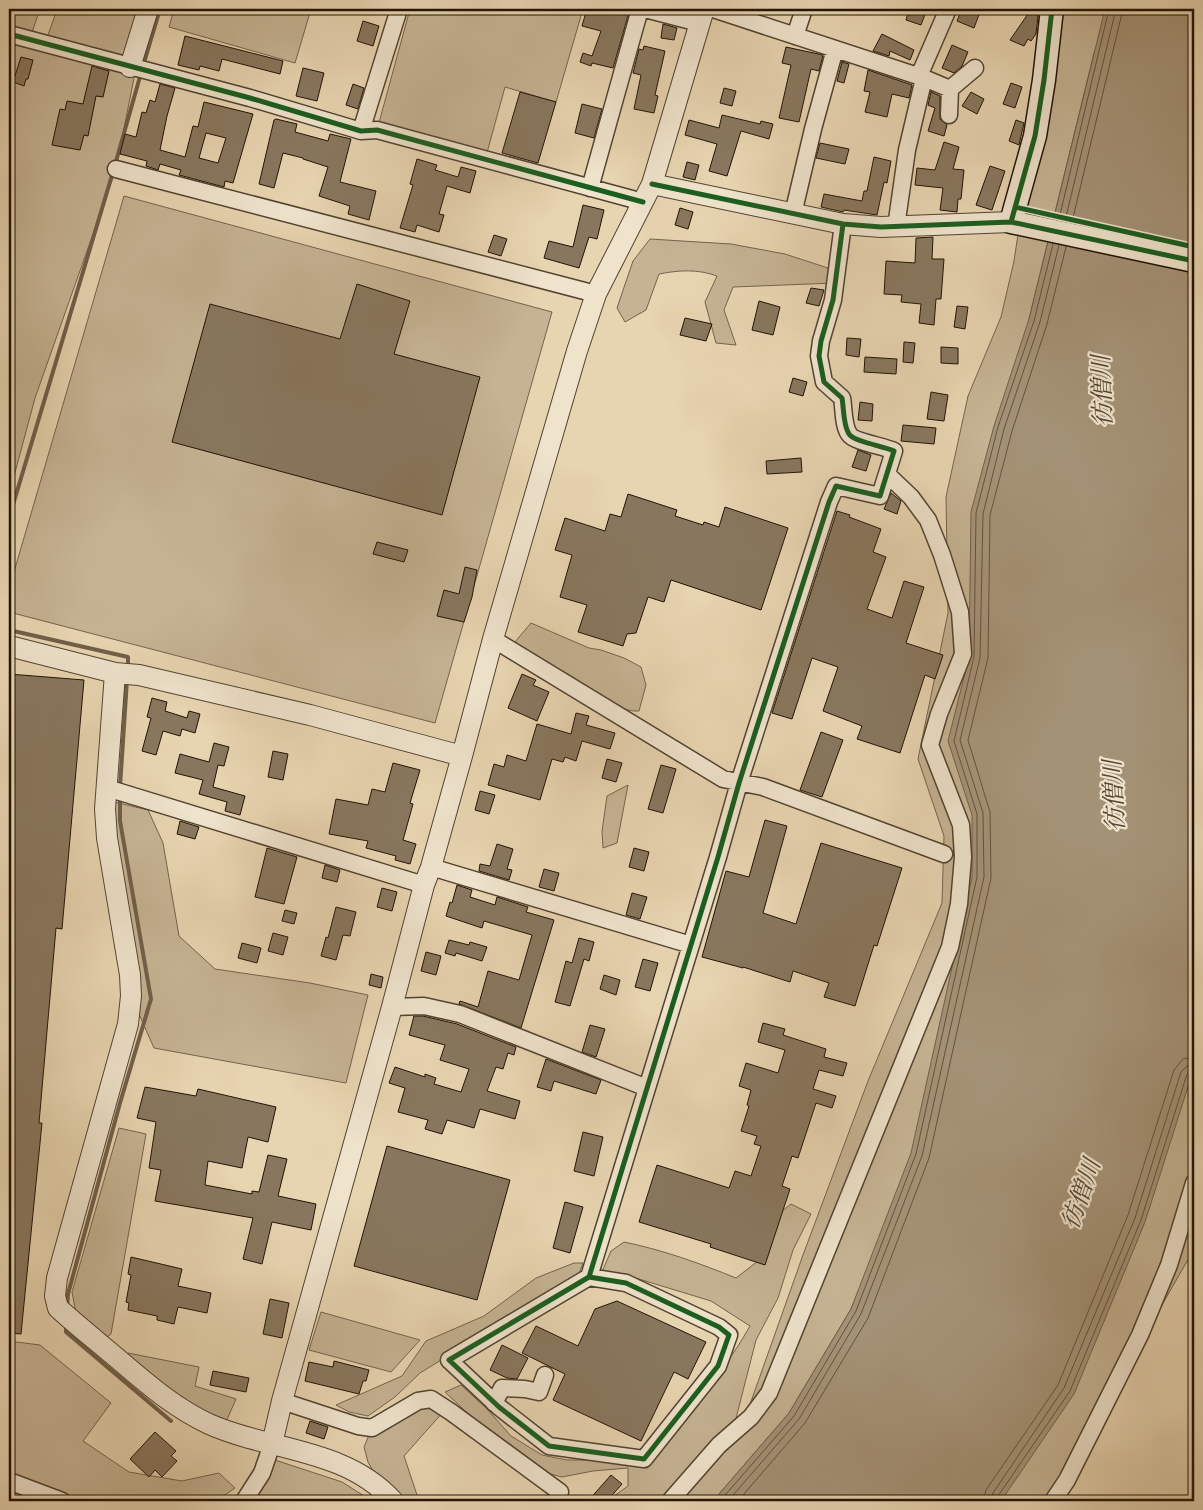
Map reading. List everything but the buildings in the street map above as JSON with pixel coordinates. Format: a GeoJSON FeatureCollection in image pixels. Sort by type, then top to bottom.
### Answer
{"type":"FeatureCollection","features":[{"type":"Feature","properties":{"kind":"main road"},"geometry":{"type":"LineString","coordinates":[[1052,9],[1035,136],[1016,223],[1194,261]]}},
{"type":"Feature","properties":{"kind":"street"},"geometry":{"type":"LineString","coordinates":[[130,67],[148,9]]}},
{"type":"Feature","properties":{"kind":"street"},"geometry":{"type":"LineString","coordinates":[[361,131],[399,9]]}},
{"type":"Feature","properties":{"kind":"street"},"geometry":{"type":"LineString","coordinates":[[590,188],[640,9]]}},
{"type":"Feature","properties":{"kind":"street"},"geometry":{"type":"LineString","coordinates":[[244,1501],[262,1472],[272,1444],[282,1401],[493,639],[577,351],[596,294],[652,184],[702,16],[645,9]]}},
{"type":"Feature","properties":{"kind":"street"},"geometry":{"type":"LineString","coordinates":[[713,9],[922,77],[950,89]]}},
{"type":"Feature","properties":{"kind":"street"},"geometry":{"type":"LineString","coordinates":[[795,36],[804,9]]}},
{"type":"Feature","properties":{"kind":"street"},"geometry":{"type":"LineString","coordinates":[[896,227],[907,150],[922,77],[948,9]]}},
{"type":"Feature","properties":{"kind":"street"},"geometry":{"type":"LineString","coordinates":[[9,34],[250,98],[361,131],[377,130],[643,202]]}},
{"type":"Feature","properties":{"kind":"street"},"geometry":{"type":"LineString","coordinates":[[793,214],[813,129],[835,49]]}},
{"type":"Feature","properties":{"kind":"street"},"geometry":{"type":"LineString","coordinates":[[949,115],[950,89],[975,68]]}},
{"type":"Feature","properties":{"kind":"street"},"geometry":{"type":"LineString","coordinates":[[116,170],[596,294]]}},
{"type":"Feature","properties":{"kind":"street"},"geometry":{"type":"LineString","coordinates":[[652,184],[843,224],[896,227],[1016,223]]}},
{"type":"Feature","properties":{"kind":"street"},"geometry":{"type":"LineString","coordinates":[[589,1277],[739,783],[829,502],[836,486],[880,496],[894,451],[885,446],[853,438],[848,434],[842,398],[824,382],[819,356],[821,340],[833,300],[843,224]]}},
{"type":"Feature","properties":{"kind":"street"},"geometry":{"type":"LineString","coordinates":[[670,1501],[719,1445],[751,1417],[769,1394],[947,956],[952,938],[959,904],[963,857],[961,825],[930,745],[939,714],[963,654],[960,612],[942,555],[928,520],[911,498],[887,474]]}},
{"type":"Feature","properties":{"kind":"street"},"geometry":{"type":"LineString","coordinates":[[493,639],[723,779],[763,787],[944,854]]}},
{"type":"Feature","properties":{"kind":"street"},"geometry":{"type":"LineString","coordinates":[[9,646],[115,673],[138,675],[310,715],[462,756]]}},
{"type":"Feature","properties":{"kind":"street"},"geometry":{"type":"LineString","coordinates":[[115,673],[105,809],[107,838],[132,996],[128,1024],[58,1278],[54,1296],[58,1308],[165,1399],[186,1413],[210,1425],[238,1435],[325,1458],[368,1479],[384,1491],[393,1501]]}},
{"type":"Feature","properties":{"kind":"street"},"geometry":{"type":"LineString","coordinates":[[107,788],[428,876],[691,945]]}},
{"type":"Feature","properties":{"kind":"street"},"geometry":{"type":"LineString","coordinates":[[392,1007],[424,1006],[460,1014],[647,1088]]}},
{"type":"Feature","properties":{"kind":"street"},"geometry":{"type":"LineString","coordinates":[[1053,1501],[1068,1480],[1140,1336],[1169,1265],[1194,1183]]}},
{"type":"Feature","properties":{"kind":"street"},"geometry":{"type":"LineString","coordinates":[[589,1277],[626,1283],[719,1327],[728,1335],[718,1366],[644,1459],[549,1446],[494,1403],[449,1360],[589,1277]]}},
{"type":"Feature","properties":{"kind":"street"},"geometry":{"type":"LineString","coordinates":[[494,1403],[502,1388],[526,1389],[538,1392],[545,1375]]}},
{"type":"Feature","properties":{"kind":"street"},"geometry":{"type":"LineString","coordinates":[[282,1401],[358,1426],[372,1428],[418,1401],[431,1399],[560,1492]]}},
{"type":"Feature","properties":{"kind":"street"},"geometry":{"type":"LineString","coordinates":[[9,1481],[62,1501]]}},
{"type":"Feature","properties":{"kind":"shaded area"},"geometry":{"type":"Polygon","coordinates":[[[9,9],[40,9],[28,44],[135,73],[116,169],[35,398],[9,495],[9,9]]]}},
{"type":"Feature","properties":{"kind":"shaded area"},"geometry":{"type":"Polygon","coordinates":[[[57,9],[147,9],[130,67],[45,44],[57,9]]]}},
{"type":"Feature","properties":{"kind":"shaded area"},"geometry":{"type":"Polygon","coordinates":[[[174,9],[311,9],[295,63],[169,27],[174,9]]]}},
{"type":"Feature","properties":{"kind":"shaded area"},"geometry":{"type":"Polygon","coordinates":[[[410,9],[583,9],[556,102],[505,87],[485,160],[377,130],[410,9]]]}},
{"type":"Feature","properties":{"kind":"shaded area"},"geometry":{"type":"Polygon","coordinates":[[[1052,9],[1111,9],[1094,53],[1029,319],[980,830],[961,965],[915,1156],[851,1309],[789,1413],[713,1501],[672,1501],[743,1424],[868,1081],[942,903],[944,836],[918,759],[948,613],[946,497],[968,396],[1001,317],[1014,261],[1052,9]]]}},
{"type":"Feature","properties":{"kind":"shaded area"},"geometry":{"type":"Polygon","coordinates":[[[124,196],[552,312],[435,723],[9,612],[9,589],[124,196]]]}},
{"type":"Feature","properties":{"kind":"shaded area"},"geometry":{"type":"Polygon","coordinates":[[[650,239],[731,244],[785,254],[828,268],[835,283],[733,287],[724,310],[736,345],[716,343],[705,302],[717,276],[703,272],[681,271],[659,274],[646,310],[625,322],[617,308],[633,261],[650,239]]]}},
{"type":"Feature","properties":{"kind":"shaded area"},"geometry":{"type":"Polygon","coordinates":[[[531,623],[589,648],[624,658],[641,667],[646,685],[639,711],[627,710],[593,697],[509,649],[531,623]]]}},
{"type":"Feature","properties":{"kind":"shaded area"},"geometry":{"type":"Polygon","coordinates":[[[628,785],[617,843],[603,848],[602,831],[607,796],[628,785]]]}},
{"type":"Feature","properties":{"kind":"shaded area"},"geometry":{"type":"Polygon","coordinates":[[[106,800],[148,810],[163,843],[179,936],[215,969],[310,983],[368,995],[346,1083],[154,1048],[131,996],[106,800]]]}},
{"type":"Feature","properties":{"kind":"shaded area"},"geometry":{"type":"Polygon","coordinates":[[[1194,1054],[1194,1249],[1050,1501],[999,1501],[1194,1054]]]}},
{"type":"Feature","properties":{"kind":"shaded area"},"geometry":{"type":"Polygon","coordinates":[[[119,1128],[146,1134],[111,1334],[106,1338],[76,1313],[72,1292],[119,1128]]]}},
{"type":"Feature","properties":{"kind":"shaded area"},"geometry":{"type":"Polygon","coordinates":[[[791,1204],[811,1214],[793,1250],[778,1298],[756,1340],[732,1434],[668,1501],[607,1501],[628,1486],[628,1468],[593,1471],[562,1477],[526,1468],[445,1392],[461,1385],[487,1409],[511,1436],[542,1455],[567,1460],[613,1460],[637,1466],[712,1383],[750,1326],[711,1301],[629,1276],[598,1281],[611,1251],[624,1242],[681,1257],[736,1278],[758,1261],[771,1220],[791,1204]]]}},
{"type":"Feature","properties":{"kind":"shaded area"},"geometry":{"type":"Polygon","coordinates":[[[574,1263],[583,1263],[578,1276],[420,1373],[395,1397],[368,1416],[349,1412],[336,1405],[402,1376],[426,1341],[484,1316],[536,1278],[574,1263]]]}},
{"type":"Feature","properties":{"kind":"shaded area"},"geometry":{"type":"Polygon","coordinates":[[[321,1312],[420,1340],[391,1372],[309,1350],[321,1312]]]}},
{"type":"Feature","properties":{"kind":"shaded area"},"geometry":{"type":"Polygon","coordinates":[[[9,1341],[40,1345],[111,1403],[83,1441],[129,1472],[182,1481],[219,1473],[235,1488],[216,1501],[62,1501],[9,1481],[9,1341]]]}},
{"type":"Feature","properties":{"kind":"shaded area"},"geometry":{"type":"Polygon","coordinates":[[[128,1353],[199,1367],[195,1386],[236,1399],[225,1424],[186,1404],[126,1356],[128,1353]]]}},
{"type":"Feature","properties":{"kind":"shaded area"},"geometry":{"type":"Polygon","coordinates":[[[418,1401],[444,1411],[404,1456],[419,1501],[395,1501],[378,1480],[368,1462],[364,1447],[372,1428],[418,1401]]]}},
{"type":"Feature","properties":{"kind":"shaded area"},"geometry":{"type":"Polygon","coordinates":[[[275,1460],[342,1482],[372,1501],[252,1501],[275,1460]]]}},
{"type":"Feature","properties":{"kind":"water","name":"彷僧川"},"geometry":{"type":"Polygon","coordinates":[[[1105,9],[1194,9],[1194,1068],[1145,1222],[1074,1394],[1001,1501],[713,1501],[789,1413],[851,1309],[911,1153],[972,877],[972,815],[948,741],[969,657],[971,512],[994,426],[1029,319],[1105,9]]]}},
{"type":"Feature","properties":{"kind":"waterway"},"geometry":{"type":"LineString","coordinates":[[143,66],[160,9]]}},
{"type":"Feature","properties":{"kind":"waterway"},"geometry":{"type":"LineString","coordinates":[[115,165],[141,73]]}},
{"type":"Feature","properties":{"kind":"waterway"},"geometry":{"type":"LineString","coordinates":[[9,518],[113,172]]}},
{"type":"Feature","properties":{"kind":"waterway"},"geometry":{"type":"LineString","coordinates":[[9,630],[128,657],[128,668]]}},
{"type":"Feature","properties":{"kind":"waterway"},"geometry":{"type":"LineString","coordinates":[[120,787],[127,680]]}},
{"type":"Feature","properties":{"kind":"waterway"},"geometry":{"type":"LineString","coordinates":[[67,1308],[68,1294],[120,1103],[151,999],[120,821],[120,797]]}},
{"type":"Feature","properties":{"kind":"waterway"},"geometry":{"type":"LineString","coordinates":[[66,1325],[66,1332],[171,1421]]}},
{"type":"Feature","properties":{"kind":"cycle path"},"geometry":{"type":"LineString","coordinates":[[1011,222],[1035,136],[1052,9]]}},
{"type":"Feature","properties":{"kind":"cycle path"},"geometry":{"type":"LineString","coordinates":[[9,34],[250,98],[361,131],[377,130],[643,202]]}},
{"type":"Feature","properties":{"kind":"cycle path"},"geometry":{"type":"LineString","coordinates":[[652,184],[843,224],[881,227],[1011,222],[1194,261]]}},
{"type":"Feature","properties":{"kind":"cycle path"},"geometry":{"type":"LineString","coordinates":[[1015,207],[1194,247]]}},
{"type":"Feature","properties":{"kind":"cycle path"},"geometry":{"type":"LineString","coordinates":[[589,1277],[626,1283],[719,1327],[729,1335],[718,1366],[644,1459],[549,1446],[499,1407],[449,1360],[589,1277],[739,783],[829,502],[836,486],[880,496],[894,451],[863,442],[849,434],[845,422],[842,398],[824,382],[819,356],[821,341],[833,300],[843,224]]}}]}
